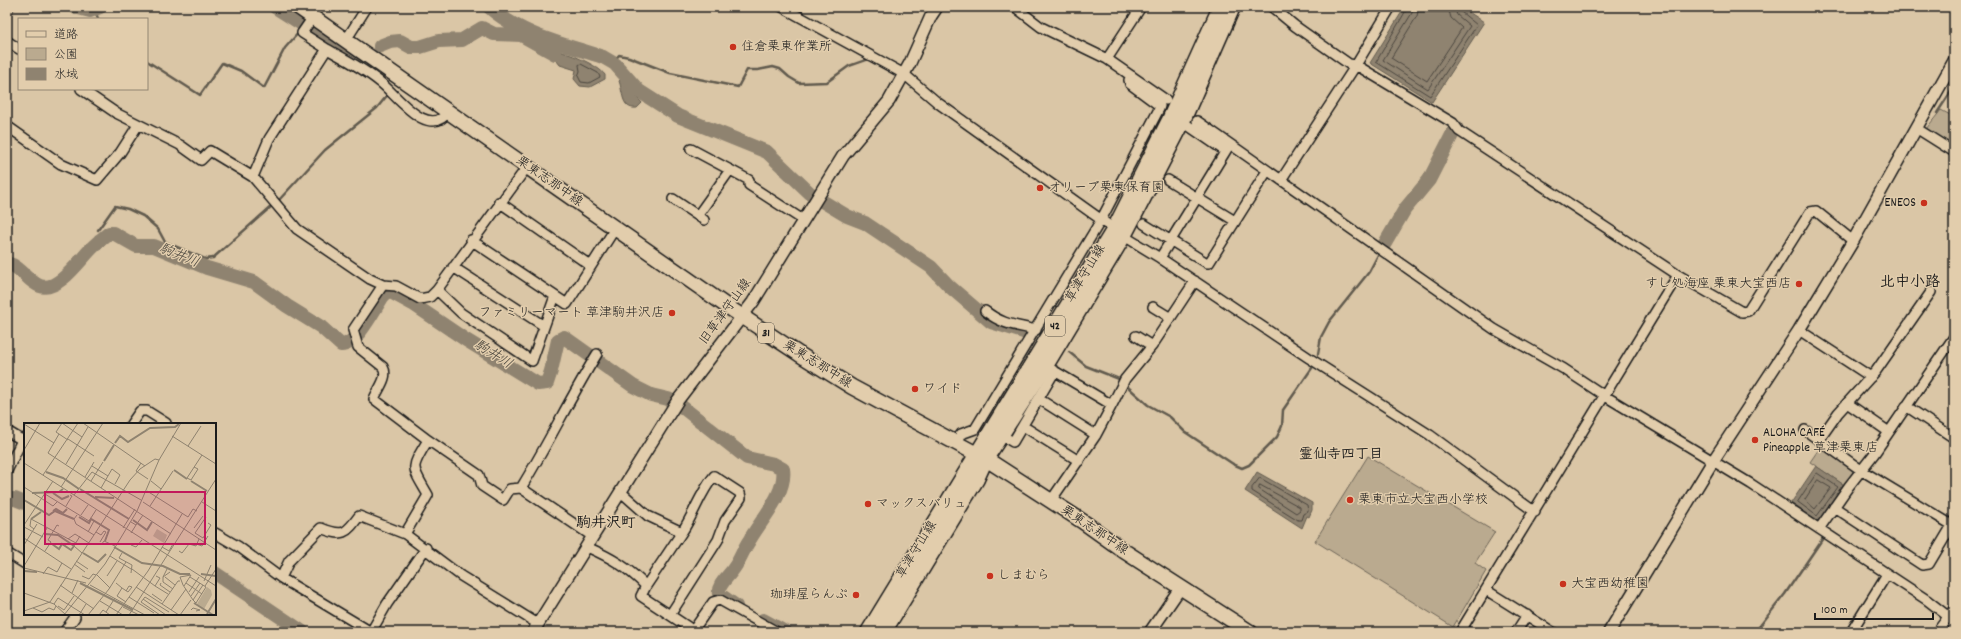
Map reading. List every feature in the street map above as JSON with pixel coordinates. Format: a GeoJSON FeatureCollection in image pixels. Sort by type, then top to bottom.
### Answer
{"type":"FeatureCollection","features":[{"type":"Feature","properties":{"kind":"main road","name":"栗東志那中線"},"geometry":{"type":"LineString","coordinates":[[298,7],[616,227],[742,317],[852,387],[981,457],[1082,521],[1124,551],[1250,632]]}},
{"type":"Feature","properties":{"kind":"main road","name":"草津守山線"},"geometry":{"type":"LineString","coordinates":[[884,632],[977,479],[981,457],[1001,435],[1051,368],[1119,233],[1220,7]]}},
{"type":"Feature","properties":{"kind":"main road","name":"草津守山線"},"geometry":{"type":"LineString","coordinates":[[868,632],[981,457],[1119,233],[1183,122],[1233,7]]}},
{"type":"Feature","properties":{"kind":"street"},"geometry":{"type":"LineString","coordinates":[[346,40],[367,7]]}},
{"type":"Feature","properties":{"kind":"street"},"geometry":{"type":"LineString","coordinates":[[782,7],[904,74],[938,103],[1119,233],[1160,258],[1309,358],[1430,435],[1535,512]]}},
{"type":"Feature","properties":{"kind":"street","name":"旧草津守山線"},"geometry":{"type":"LineString","coordinates":[[535,628],[587,547],[592,536],[621,492],[676,402],[742,317],[843,156],[889,101],[904,74],[928,21],[937,7]]}},
{"type":"Feature","properties":{"kind":"street"},"geometry":{"type":"LineString","coordinates":[[1015,7],[1041,27],[1107,59],[1166,100]]}},
{"type":"Feature","properties":{"kind":"street"},"geometry":{"type":"LineString","coordinates":[[1107,59],[1141,7]]}},
{"type":"Feature","properties":{"kind":"street"},"geometry":{"type":"LineString","coordinates":[[1272,7],[1348,64],[1356,65],[1453,124],[1459,131],[1678,275],[1742,312],[1748,311],[1810,212],[1816,211],[1853,241]]}},
{"type":"Feature","properties":{"kind":"street"},"geometry":{"type":"LineString","coordinates":[[1281,180],[1392,7]]}},
{"type":"Feature","properties":{"kind":"street"},"geometry":{"type":"LineString","coordinates":[[313,17],[302,32],[380,81],[396,99],[422,118],[434,121],[443,118],[449,111]]}},
{"type":"Feature","properties":{"kind":"street"},"geometry":{"type":"LineString","coordinates":[[7,41],[18,48]]}},
{"type":"Feature","properties":{"kind":"street"},"geometry":{"type":"LineString","coordinates":[[253,177],[269,139],[327,49]]}},
{"type":"Feature","properties":{"kind":"street"},"geometry":{"type":"LineString","coordinates":[[1609,632],[1713,461],[1799,330],[1853,241],[1954,61]]}},
{"type":"Feature","properties":{"kind":"street"},"geometry":{"type":"LineString","coordinates":[[955,442],[961,434],[975,429],[1036,330],[1101,220],[1160,106],[1130,84],[1129,80],[1132,76]]}},
{"type":"Feature","properties":{"kind":"street"},"geometry":{"type":"LineString","coordinates":[[83,90],[138,125],[180,145],[202,160],[210,151],[253,177],[297,229],[370,279],[383,285],[396,286],[420,299],[430,297],[436,290],[499,202],[527,166]]}},
{"type":"Feature","properties":{"kind":"street"},"geometry":{"type":"LineString","coordinates":[[1197,121],[1227,148]]}},
{"type":"Feature","properties":{"kind":"street"},"geometry":{"type":"LineString","coordinates":[[1183,122],[1281,180],[1494,329],[1564,369],[1605,396],[1713,461],[1887,574],[1951,619]]}},
{"type":"Feature","properties":{"kind":"street"},"geometry":{"type":"LineString","coordinates":[[7,126],[61,164],[97,180],[120,153],[138,125]]}},
{"type":"Feature","properties":{"kind":"street"},"geometry":{"type":"LineString","coordinates":[[1916,128],[1954,152]]}},
{"type":"Feature","properties":{"kind":"street"},"geometry":{"type":"LineString","coordinates":[[1160,258],[1227,148]]}},
{"type":"Feature","properties":{"kind":"street"},"geometry":{"type":"LineString","coordinates":[[691,149],[749,180],[750,186],[803,220]]}},
{"type":"Feature","properties":{"kind":"street"},"geometry":{"type":"LineString","coordinates":[[672,199],[701,218],[730,170]]}},
{"type":"Feature","properties":{"kind":"street"},"geometry":{"type":"LineString","coordinates":[[1144,224],[1170,241],[1209,263],[1267,171]]}},
{"type":"Feature","properties":{"kind":"street"},"geometry":{"type":"LineString","coordinates":[[1168,180],[1235,221]]}},
{"type":"Feature","properties":{"kind":"street"},"geometry":{"type":"LineString","coordinates":[[499,202],[591,266]]}},
{"type":"Feature","properties":{"kind":"street"},"geometry":{"type":"LineString","coordinates":[[472,240],[555,296],[568,303],[616,227]]}},
{"type":"Feature","properties":{"kind":"street"},"geometry":{"type":"LineString","coordinates":[[453,267],[544,326]]}},
{"type":"Feature","properties":{"kind":"street"},"geometry":{"type":"LineString","coordinates":[[1460,632],[1535,512],[1678,275]]}},
{"type":"Feature","properties":{"kind":"street"},"geometry":{"type":"LineString","coordinates":[[1050,502],[1096,435],[1123,383],[1152,346],[1195,281]]}},
{"type":"Feature","properties":{"kind":"street"},"geometry":{"type":"LineString","coordinates":[[383,285],[353,330],[358,347],[383,367],[385,371],[385,376],[374,399],[428,440],[479,475],[482,486],[502,500],[510,489],[521,488],[592,536]]}},
{"type":"Feature","properties":{"kind":"street"},"geometry":{"type":"LineString","coordinates":[[436,290],[461,313],[532,361],[555,296]]}},
{"type":"Feature","properties":{"kind":"street"},"geometry":{"type":"LineString","coordinates":[[1819,440],[1838,413],[1871,377],[1931,292]]}},
{"type":"Feature","properties":{"kind":"street"},"geometry":{"type":"LineString","coordinates":[[1153,307],[1171,318]]}},
{"type":"Feature","properties":{"kind":"street"},"geometry":{"type":"LineString","coordinates":[[985,311],[996,320],[1007,324],[1036,330]]}},
{"type":"Feature","properties":{"kind":"street"},"geometry":{"type":"LineString","coordinates":[[1799,330],[1871,377]]}},
{"type":"Feature","properties":{"kind":"street"},"geometry":{"type":"LineString","coordinates":[[1136,336],[1152,346]]}},
{"type":"Feature","properties":{"kind":"street"},"geometry":{"type":"LineString","coordinates":[[1819,529],[1889,432],[1954,337]]}},
{"type":"Feature","properties":{"kind":"street"},"geometry":{"type":"LineString","coordinates":[[521,488],[546,447],[576,388],[597,354]]}},
{"type":"Feature","properties":{"kind":"street"},"geometry":{"type":"LineString","coordinates":[[1001,435],[1013,442],[1039,399],[1051,368],[1112,406]]}},
{"type":"Feature","properties":{"kind":"street"},"geometry":{"type":"LineString","coordinates":[[1039,399],[1096,435]]}},
{"type":"Feature","properties":{"kind":"street"},"geometry":{"type":"LineString","coordinates":[[1847,403],[1889,432]]}},
{"type":"Feature","properties":{"kind":"street"},"geometry":{"type":"LineString","coordinates":[[1906,406],[1953,436]]}},
{"type":"Feature","properties":{"kind":"street"},"geometry":{"type":"LineString","coordinates":[[132,423],[140,411],[147,411],[166,423]]}},
{"type":"Feature","properties":{"kind":"street"},"geometry":{"type":"LineString","coordinates":[[1023,426],[1079,461]]}},
{"type":"Feature","properties":{"kind":"street"},"geometry":{"type":"LineString","coordinates":[[1804,430],[1861,470],[1953,523],[1929,564],[1922,565],[1834,507]]}},
{"type":"Feature","properties":{"kind":"street"},"geometry":{"type":"LineString","coordinates":[[7,431],[24,439],[7,471]]}},
{"type":"Feature","properties":{"kind":"street"},"geometry":{"type":"LineString","coordinates":[[405,534],[428,495],[414,470],[415,462],[428,440]]}},
{"type":"Feature","properties":{"kind":"street"},"geometry":{"type":"LineString","coordinates":[[670,615],[718,540],[725,521],[741,498],[740,493],[714,476],[694,507],[691,519],[646,586],[641,596],[690,629],[713,602],[720,600],[777,632]]}},
{"type":"Feature","properties":{"kind":"street"},"geometry":{"type":"LineString","coordinates":[[621,492],[648,516],[682,532]]}},
{"type":"Feature","properties":{"kind":"street"},"geometry":{"type":"LineString","coordinates":[[281,578],[289,561],[321,528],[334,533],[343,534],[350,529],[359,516],[405,534],[426,548],[461,576],[535,628]]}},
{"type":"Feature","properties":{"kind":"street"},"geometry":{"type":"LineString","coordinates":[[216,534],[239,547],[281,578],[371,632],[387,604],[426,548]]}},
{"type":"Feature","properties":{"kind":"street"},"geometry":{"type":"LineString","coordinates":[[587,547],[630,569],[646,586]]}},
{"type":"Feature","properties":{"kind":"street"},"geometry":{"type":"LineString","coordinates":[[7,553],[24,563]]}},
{"type":"Feature","properties":{"kind":"street"},"geometry":{"type":"LineString","coordinates":[[1851,632],[1887,574]]}},
{"type":"Feature","properties":{"kind":"street"},"geometry":{"type":"LineString","coordinates":[[1150,632],[1181,587]]}},
{"type":"Feature","properties":{"kind":"street"},"geometry":{"type":"LineString","coordinates":[[1486,590],[1553,632]]}},
{"type":"Feature","properties":{"kind":"street"},"geometry":{"type":"LineString","coordinates":[[1937,632],[1951,619],[1954,609]]}},
{"type":"Feature","properties":{"kind":"street"},"geometry":{"type":"LineString","coordinates":[[64,632],[75,617],[74,615]]}},
{"type":"Feature","properties":{"kind":"street"},"geometry":{"type":"LineString","coordinates":[[1516,632],[1527,615]]}},
{"type":"Feature","properties":{"kind":"green space"},"geometry":{"type":"Polygon","coordinates":[[[1941,110],[1954,117],[1954,149],[1926,129],[1941,110]]]}},
{"type":"Feature","properties":{"kind":"green space"},"geometry":{"type":"Polygon","coordinates":[[[1821,446],[1852,468],[1853,474],[1844,485],[1810,462],[1821,446]]]}},
{"type":"Feature","properties":{"kind":"green space"},"geometry":{"type":"Polygon","coordinates":[[[1368,456],[1495,532],[1475,563],[1486,571],[1453,627],[1315,541],[1368,456]]]}},
{"type":"Feature","properties":{"kind":"water"},"geometry":{"type":"Polygon","coordinates":[[[1405,7],[1461,7],[1484,22],[1432,102],[1370,63],[1405,7]]]}},
{"type":"Feature","properties":{"kind":"water"},"geometry":{"type":"Polygon","coordinates":[[[558,51],[577,57],[597,67],[605,75],[605,79],[590,87],[580,86],[574,79],[576,70],[560,65],[553,56],[558,51]]]}},
{"type":"Feature","properties":{"kind":"water"},"geometry":{"type":"Polygon","coordinates":[[[621,79],[642,103],[637,108],[632,108],[625,103],[619,81],[621,79]]]}},
{"type":"Feature","properties":{"kind":"water"},"geometry":{"type":"Polygon","coordinates":[[[1816,466],[1844,485],[1820,520],[1817,521],[1791,503],[1816,466]]]}},
{"type":"Feature","properties":{"kind":"water"},"geometry":{"type":"Polygon","coordinates":[[[1257,472],[1312,503],[1312,510],[1309,517],[1307,516],[1302,528],[1245,491],[1257,472]]]}},
{"type":"Feature","properties":{"kind":"waterway"},"geometry":{"type":"LineString","coordinates":[[75,7],[90,11],[100,7]]}},
{"type":"Feature","properties":{"kind":"waterway"},"geometry":{"type":"LineString","coordinates":[[275,7],[305,26]]}},
{"type":"Feature","properties":{"kind":"waterway"},"geometry":{"type":"LineString","coordinates":[[489,7],[501,17],[528,32],[603,57],[615,64],[639,91],[678,116],[767,152],[812,195],[847,216],[865,223],[931,267],[949,286],[991,322],[1030,334]]}},
{"type":"Feature","properties":{"kind":"waterway"},"geometry":{"type":"LineString","coordinates":[[95,10],[98,18]]}},
{"type":"Feature","properties":{"kind":"waterway"},"geometry":{"type":"LineString","coordinates":[[380,46],[390,42],[400,41],[411,47],[420,47],[439,41],[462,40],[482,28],[494,34],[521,35],[555,54]]}},
{"type":"Feature","properties":{"kind":"waterway"},"geometry":{"type":"LineString","coordinates":[[148,62],[200,95],[222,63],[241,71],[264,88],[285,48],[300,31]]}},
{"type":"Feature","properties":{"kind":"waterway"},"geometry":{"type":"LineString","coordinates":[[311,31],[357,63]]}},
{"type":"Feature","properties":{"kind":"waterway"},"geometry":{"type":"LineString","coordinates":[[613,62],[619,55],[629,57],[670,73],[738,87],[747,70],[758,70],[773,67],[780,69],[799,83],[827,82],[849,66],[866,60]]}},
{"type":"Feature","properties":{"kind":"waterway"},"geometry":{"type":"LineString","coordinates":[[1937,113],[1954,87]]}},
{"type":"Feature","properties":{"kind":"waterway"},"geometry":{"type":"LineString","coordinates":[[279,200],[325,150],[377,108],[389,93]]}},
{"type":"Feature","properties":{"kind":"waterway"},"geometry":{"type":"LineString","coordinates":[[1384,245],[1405,209],[1429,180],[1456,127]]}},
{"type":"Feature","properties":{"kind":"waterway"},"geometry":{"type":"LineString","coordinates":[[98,230],[115,206],[128,209],[143,216],[158,229],[165,242],[205,259],[213,258],[273,205]]}},
{"type":"Feature","properties":{"kind":"waterway","name":"駒井川"},"geometry":{"type":"LineString","coordinates":[[7,263],[17,268],[35,284],[47,287],[63,279],[98,242],[109,233],[113,233],[136,246],[154,246],[207,268],[254,282],[287,306],[321,327],[341,345],[347,344],[359,333],[383,296],[389,291],[413,304],[466,340],[538,384],[547,383],[558,340],[564,337],[633,386],[651,395],[668,399],[681,406],[747,458],[774,464],[783,469],[781,488],[777,497],[747,544],[736,565],[720,587],[719,594],[736,606]]}},
{"type":"Feature","properties":{"kind":"waterway","name":"駒井川"},"geometry":{"type":"LineString","coordinates":[[94,245],[96,236]]}},
{"type":"Feature","properties":{"kind":"waterway"},"geometry":{"type":"LineString","coordinates":[[1318,354],[1321,337],[1329,322],[1369,272],[1379,253]]}},
{"type":"Feature","properties":{"kind":"waterway"},"geometry":{"type":"LineString","coordinates":[[1069,352],[1086,366],[1119,379],[1148,405],[1170,417],[1185,432],[1233,464],[1242,468],[1249,465],[1277,437],[1282,426],[1283,410],[1312,368]]}},
{"type":"Feature","properties":{"kind":"waterway"},"geometry":{"type":"LineString","coordinates":[[7,499],[15,499],[24,503]]}},
{"type":"Feature","properties":{"kind":"waterway"},"geometry":{"type":"LineString","coordinates":[[1755,632],[1785,594],[1823,538]]}},
{"type":"Feature","properties":{"kind":"waterway"},"geometry":{"type":"LineString","coordinates":[[216,574],[303,632]]}},
{"type":"Feature","properties":{"kind":"waterway","name":"駒井川"},"geometry":{"type":"LineString","coordinates":[[763,620],[785,632]]}},
{"type":"Feature","properties":{"kind":"waterway"},"geometry":{"type":"LineString","coordinates":[[72,627],[81,632]]}},
{"type":"Feature","properties":{"kind":"place","name":"住倉栗東作業所"},"geometry":{"type":"Point","coordinates":[733,47]}},
{"type":"Feature","properties":{"kind":"place","name":"オリーブ栗東保育園"},"geometry":{"type":"Point","coordinates":[1040,188]}},
{"type":"Feature","properties":{"kind":"place","name":"ENEOS"},"geometry":{"type":"Point","coordinates":[1924,203]}},
{"type":"Feature","properties":{"kind":"place","name":"すし処海座 栗東大宝西店"},"geometry":{"type":"Point","coordinates":[1799,284]}},
{"type":"Feature","properties":{"kind":"place","name":"ファミリーマート 草津駒井沢店"},"geometry":{"type":"Point","coordinates":[672,313]}},
{"type":"Feature","properties":{"kind":"place","name":"ワイド"},"geometry":{"type":"Point","coordinates":[915,389]}},
{"type":"Feature","properties":{"kind":"place","name":"ALOHA CAFÉ Pineapple 草津栗東店"},"geometry":{"type":"Point","coordinates":[1755,440]}},
{"type":"Feature","properties":{"kind":"place","name":"栗東市立大宝西小学校"},"geometry":{"type":"Point","coordinates":[1350,500]}},
{"type":"Feature","properties":{"kind":"place","name":"マックスバリュ"},"geometry":{"type":"Point","coordinates":[868,504]}},
{"type":"Feature","properties":{"kind":"place","name":"しまむら"},"geometry":{"type":"Point","coordinates":[990,576]}},
{"type":"Feature","properties":{"kind":"place","name":"大宝西幼稚園"},"geometry":{"type":"Point","coordinates":[1563,584]}},
{"type":"Feature","properties":{"kind":"place","name":"珈琲屋らんぷ"},"geometry":{"type":"Point","coordinates":[856,595]}},
{"type":"Feature","properties":{"kind":"district","name":"北中小路"},"geometry":{"type":"Point","coordinates":[1910,283]}},
{"type":"Feature","properties":{"kind":"district","name":"霊仙寺四丁目"},"geometry":{"type":"Point","coordinates":[1341,455]}},
{"type":"Feature","properties":{"kind":"district","name":"駒井沢町"},"geometry":{"type":"Point","coordinates":[606,524]}}]}
